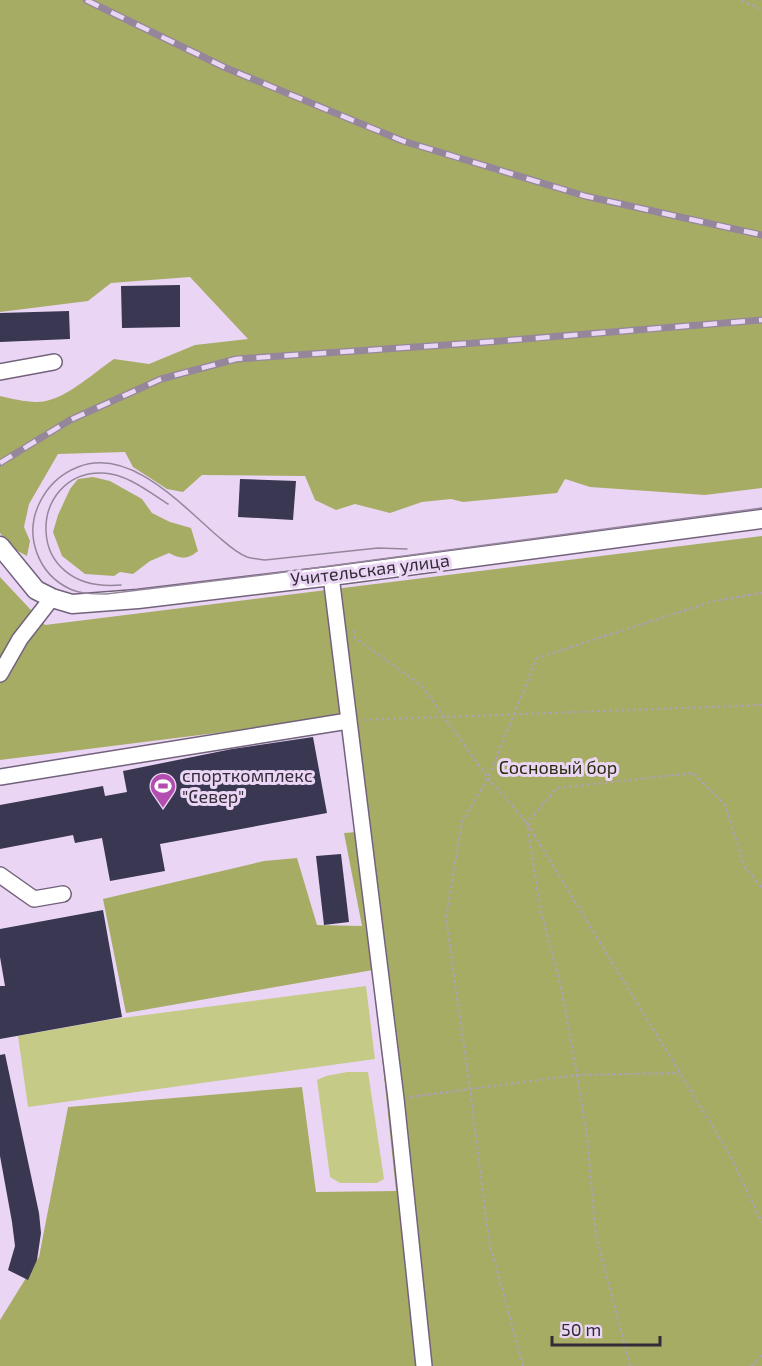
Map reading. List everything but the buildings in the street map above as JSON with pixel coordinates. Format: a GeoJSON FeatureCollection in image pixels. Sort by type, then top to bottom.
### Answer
{"type":"FeatureCollection","features":[{"type":"Feature","properties":{"kind":"main road","name":"Учительская улица"},"geometry":{"type":"LineString","coordinates":[[0,546],[36,590],[72,604],[138,599],[331,576],[762,519]]}},
{"type":"Feature","properties":{"kind":"lane"},"geometry":{"type":"LineString","coordinates":[[0,372],[54,362]]}},
{"type":"Feature","properties":{"kind":"lane"},"geometry":{"type":"LineString","coordinates":[[331,576],[396,1099],[424,1366]]}},
{"type":"Feature","properties":{"kind":"lane"},"geometry":{"type":"LineString","coordinates":[[0,674],[20,639],[52,598]]}},
{"type":"Feature","properties":{"kind":"lane"},"geometry":{"type":"LineString","coordinates":[[0,777],[348,721]]}},
{"type":"Feature","properties":{"kind":"lane"},"geometry":{"type":"LineString","coordinates":[[0,875],[34,899],[63,894]]}},
{"type":"Feature","properties":{"kind":"path"},"geometry":{"type":"LineString","coordinates":[[741,0],[762,10]]}},
{"type":"Feature","properties":{"kind":"path"},"geometry":{"type":"LineString","coordinates":[[524,1366],[489,1241],[446,918],[462,822],[488,778],[537,658],[714,601],[762,593]]}},
{"type":"Feature","properties":{"kind":"path"},"geometry":{"type":"LineString","coordinates":[[353,627],[355,638],[422,686],[488,778],[527,823],[730,1155],[762,1223]]}},
{"type":"Feature","properties":{"kind":"path"},"geometry":{"type":"LineString","coordinates":[[348,721],[762,705]]}},
{"type":"Feature","properties":{"kind":"path"},"geometry":{"type":"LineString","coordinates":[[630,1366],[596,1235],[587,1137],[577,1075],[561,987],[540,908],[527,823],[557,788],[693,773],[725,805],[745,867],[762,888]]}},
{"type":"Feature","properties":{"kind":"path"},"geometry":{"type":"LineString","coordinates":[[396,1099],[577,1075],[680,1073]]}},
{"type":"Feature","properties":{"kind":"path"},"geometry":{"type":"LineString","coordinates":[[751,1366],[762,1355]]}},
{"type":"Feature","properties":{"kind":"green space"},"geometry":{"type":"Polygon","coordinates":[[[0,0],[762,0],[762,488],[705,495],[590,487],[565,479],[557,493],[463,502],[451,499],[422,502],[390,513],[355,504],[336,510],[315,500],[305,476],[202,475],[183,492],[167,489],[133,467],[125,452],[58,454],[29,504],[24,527],[30,541],[27,556],[12,548],[0,533],[0,396],[29,402],[46,401],[73,389],[114,359],[149,364],[195,345],[248,339],[190,277],[111,283],[88,301],[0,312],[0,0]]]}},
{"type":"Feature","properties":{"kind":"green space"},"geometry":{"type":"Polygon","coordinates":[[[93,477],[110,481],[142,499],[152,513],[170,522],[191,528],[198,551],[184,558],[169,553],[150,561],[133,574],[120,572],[114,576],[85,574],[62,556],[53,532],[70,489],[78,479],[93,477]]]}},
{"type":"Feature","properties":{"kind":"green space","name":"Сосновый бор"},"geometry":{"type":"Polygon","coordinates":[[[762,536],[762,1366],[0,1366],[0,1320],[39,1257],[68,1107],[302,1087],[316,1192],[396,1191],[373,970],[126,1013],[103,899],[264,861],[297,858],[317,925],[362,926],[344,833],[357,832],[344,717],[0,760],[0,577],[45,625],[762,536]]]}},
{"type":"Feature","properties":{"kind":"green space"},"geometry":{"type":"Polygon","coordinates":[[[366,986],[375,1059],[28,1107],[18,1036],[107,1020],[366,986]]]}},
{"type":"Feature","properties":{"kind":"green space"},"geometry":{"type":"Polygon","coordinates":[[[347,1072],[368,1072],[384,1179],[377,1183],[340,1183],[330,1177],[317,1080],[347,1072]]]}},
{"type":"Feature","properties":{"kind":"tram line"},"geometry":{"type":"LineString","coordinates":[[407,549],[378,548],[265,560],[249,558],[229,546],[152,481],[134,471],[115,465],[97,463],[71,470],[55,482],[39,504],[33,529],[37,553],[50,574],[70,589],[92,594],[106,594],[762,508]]}},
{"type":"Feature","properties":{"kind":"tram line"},"geometry":{"type":"LineString","coordinates":[[121,585],[88,583],[65,571],[51,553],[46,531],[49,509],[60,490],[78,477],[112,474],[129,480],[168,504]]}},
{"type":"Feature","properties":{"kind":"railway"},"geometry":{"type":"LineString","coordinates":[[86,0],[226,68],[403,141],[585,196],[762,235]]}},
{"type":"Feature","properties":{"kind":"railway"},"geometry":{"type":"LineString","coordinates":[[0,463],[70,420],[161,379],[236,359],[762,320]]}},
{"type":"Feature","properties":{"kind":"place","name":"спорткомплекс \"Север\""},"geometry":{"type":"Point","coordinates":[163,809]}}]}
